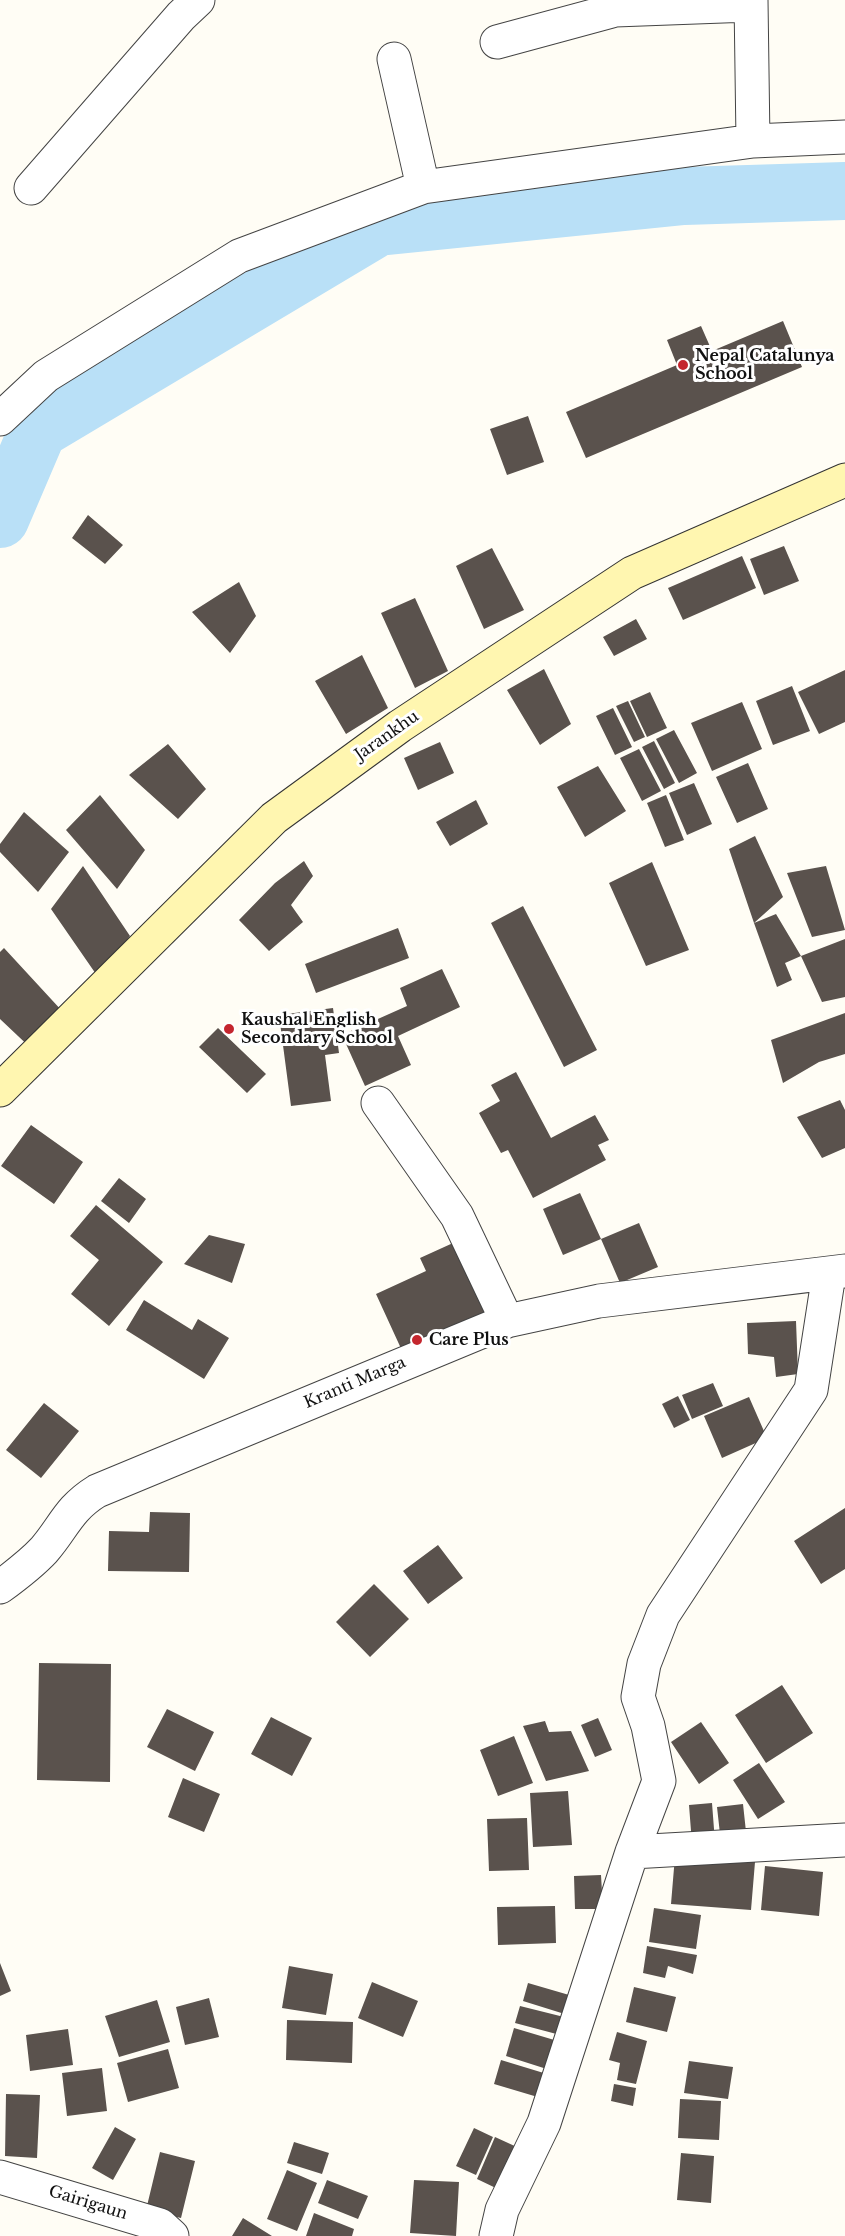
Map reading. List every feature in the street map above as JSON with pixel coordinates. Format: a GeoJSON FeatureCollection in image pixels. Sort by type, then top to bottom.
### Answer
{"type":"FeatureCollection","features":[{"type":"Feature","properties":{"kind":"street"},"geometry":{"type":"LineString","coordinates":[[31,188],[181,16],[198,0]]}},
{"type":"Feature","properties":{"kind":"street"},"geometry":{"type":"LineString","coordinates":[[497,42],[616,5],[751,2],[753,141]]}},
{"type":"Feature","properties":{"kind":"street"},"geometry":{"type":"LineString","coordinates":[[394,59],[423,187]]}},
{"type":"Feature","properties":{"kind":"street"},"geometry":{"type":"LineString","coordinates":[[0,419],[46,376],[239,256],[423,187],[753,141],[845,138]]}},
{"type":"Feature","properties":{"kind":"street","name":"Jarankhu"},"geometry":{"type":"LineString","coordinates":[[0,1090],[274,818],[400,726],[632,573],[845,480]]}},
{"type":"Feature","properties":{"kind":"street"},"geometry":{"type":"LineString","coordinates":[[378,1103],[457,1216],[507,1321]]}},
{"type":"Feature","properties":{"kind":"street"},"geometry":{"type":"LineString","coordinates":[[496,2236],[502,2210],[544,2123],[632,1852],[659,1781],[648,1726],[638,1697],[644,1664],[663,1615],[811,1390],[837,1273]]}},
{"type":"Feature","properties":{"kind":"street","name":"Kranti Marga"},"geometry":{"type":"LineString","coordinates":[[0,1587],[44,1550],[64,1519],[83,1500],[97,1491],[507,1321],[599,1301],[837,1273]]}},
{"type":"Feature","properties":{"kind":"street"},"geometry":{"type":"LineString","coordinates":[[632,1852],[845,1840]]}},
{"type":"Feature","properties":{"kind":"street","name":"Gairigaun"},"geometry":{"type":"LineString","coordinates":[[0,2177],[160,2225],[172,2236]]}},
{"type":"Feature","properties":{"kind":"building"},"geometry":{"type":"Polygon","coordinates":[[[783,321],[802,367],[586,458],[566,412],[677,365],[667,340],[701,326],[712,351],[783,321]]]}},
{"type":"Feature","properties":{"kind":"building"},"geometry":{"type":"Polygon","coordinates":[[[528,416],[544,462],[507,475],[490,429],[528,416]]]}},
{"type":"Feature","properties":{"kind":"building"},"geometry":{"type":"Polygon","coordinates":[[[88,515],[123,545],[105,564],[72,538],[88,515]]]}},
{"type":"Feature","properties":{"kind":"building"},"geometry":{"type":"Polygon","coordinates":[[[784,546],[799,581],[764,595],[750,559],[784,546]]]}},
{"type":"Feature","properties":{"kind":"building"},"geometry":{"type":"Polygon","coordinates":[[[492,548],[524,610],[484,629],[456,566],[492,548]]]}},
{"type":"Feature","properties":{"kind":"building"},"geometry":{"type":"Polygon","coordinates":[[[742,556],[756,588],[683,620],[668,588],[742,556]]]}},
{"type":"Feature","properties":{"kind":"building"},"geometry":{"type":"Polygon","coordinates":[[[239,582],[256,616],[230,653],[192,612],[239,582]]]}},
{"type":"Feature","properties":{"kind":"building"},"geometry":{"type":"Polygon","coordinates":[[[415,598],[448,671],[415,688],[381,613],[415,598]]]}},
{"type":"Feature","properties":{"kind":"building"},"geometry":{"type":"Polygon","coordinates":[[[636,619],[647,639],[614,656],[603,637],[636,619]]]}},
{"type":"Feature","properties":{"kind":"building"},"geometry":{"type":"Polygon","coordinates":[[[362,655],[388,708],[346,734],[315,681],[362,655]]]}},
{"type":"Feature","properties":{"kind":"building"},"geometry":{"type":"Polygon","coordinates":[[[544,669],[571,724],[540,745],[507,690],[544,669]]]}},
{"type":"Feature","properties":{"kind":"building"},"geometry":{"type":"Polygon","coordinates":[[[845,670],[845,722],[819,734],[798,692],[845,670]]]}},
{"type":"Feature","properties":{"kind":"building"},"geometry":{"type":"Polygon","coordinates":[[[792,686],[810,731],[773,745],[756,701],[792,686]]]}},
{"type":"Feature","properties":{"kind":"building"},"geometry":{"type":"Polygon","coordinates":[[[650,692],[667,728],[647,737],[630,701],[650,692]]]}},
{"type":"Feature","properties":{"kind":"building"},"geometry":{"type":"Polygon","coordinates":[[[628,701],[645,737],[634,742],[616,706],[628,701]]]}},
{"type":"Feature","properties":{"kind":"building"},"geometry":{"type":"Polygon","coordinates":[[[742,702],[762,749],[712,771],[691,723],[742,702]]]}},
{"type":"Feature","properties":{"kind":"building"},"geometry":{"type":"Polygon","coordinates":[[[613,708],[632,747],[615,755],[596,716],[613,708]]]}},
{"type":"Feature","properties":{"kind":"building"},"geometry":{"type":"Polygon","coordinates":[[[674,730],[697,773],[679,783],[656,739],[674,730]]]}},
{"type":"Feature","properties":{"kind":"building"},"geometry":{"type":"Polygon","coordinates":[[[654,741],[675,783],[664,789],[642,747],[654,741]]]}},
{"type":"Feature","properties":{"kind":"building"},"geometry":{"type":"Polygon","coordinates":[[[440,742],[454,773],[418,790],[404,758],[440,742]]]}},
{"type":"Feature","properties":{"kind":"building"},"geometry":{"type":"Polygon","coordinates":[[[168,744],[206,789],[178,819],[129,775],[168,744]]]}},
{"type":"Feature","properties":{"kind":"building"},"geometry":{"type":"Polygon","coordinates":[[[639,749],[661,791],[642,801],[620,758],[639,749]]]}},
{"type":"Feature","properties":{"kind":"building"},"geometry":{"type":"Polygon","coordinates":[[[748,763],[768,809],[737,823],[716,777],[748,763]]]}},
{"type":"Feature","properties":{"kind":"building"},"geometry":{"type":"Polygon","coordinates":[[[598,766],[626,811],[585,837],[557,787],[598,766]]]}},
{"type":"Feature","properties":{"kind":"building"},"geometry":{"type":"Polygon","coordinates":[[[694,783],[712,824],[687,835],[669,793],[694,783]]]}},
{"type":"Feature","properties":{"kind":"building"},"geometry":{"type":"Polygon","coordinates":[[[100,795],[145,850],[117,889],[66,830],[100,795]]]}},
{"type":"Feature","properties":{"kind":"building"},"geometry":{"type":"Polygon","coordinates":[[[666,795],[684,840],[665,847],[647,803],[666,795]]]}},
{"type":"Feature","properties":{"kind":"building"},"geometry":{"type":"Polygon","coordinates":[[[476,800],[488,824],[450,846],[436,822],[476,800]]]}},
{"type":"Feature","properties":{"kind":"building"},"geometry":{"type":"Polygon","coordinates":[[[24,812],[69,852],[38,892],[0,852],[0,844],[24,812]]]}},
{"type":"Feature","properties":{"kind":"building"},"geometry":{"type":"Polygon","coordinates":[[[755,836],[783,897],[754,923],[729,849],[755,836]]]}},
{"type":"Feature","properties":{"kind":"building"},"geometry":{"type":"Polygon","coordinates":[[[304,861],[313,876],[291,905],[303,922],[269,951],[239,920],[275,883],[304,861]]]}},
{"type":"Feature","properties":{"kind":"building"},"geometry":{"type":"Polygon","coordinates":[[[652,862],[689,950],[646,966],[609,883],[652,862]]]}},
{"type":"Feature","properties":{"kind":"building"},"geometry":{"type":"Polygon","coordinates":[[[83,866],[130,936],[98,977],[51,909],[83,866]]]}},
{"type":"Feature","properties":{"kind":"building"},"geometry":{"type":"Polygon","coordinates":[[[826,866],[845,930],[812,937],[787,873],[826,866]]]}},
{"type":"Feature","properties":{"kind":"building"},"geometry":{"type":"Polygon","coordinates":[[[523,906],[597,1050],[564,1067],[491,923],[523,906]]]}},
{"type":"Feature","properties":{"kind":"building"},"geometry":{"type":"Polygon","coordinates":[[[776,914],[801,956],[785,963],[792,980],[777,987],[754,923],[776,914]]]}},
{"type":"Feature","properties":{"kind":"building"},"geometry":{"type":"Polygon","coordinates":[[[398,928],[409,958],[316,993],[305,964],[398,928]]]}},
{"type":"Feature","properties":{"kind":"building"},"geometry":{"type":"Polygon","coordinates":[[[845,939],[845,997],[822,1002],[801,956],[845,939]]]}},
{"type":"Feature","properties":{"kind":"building"},"geometry":{"type":"Polygon","coordinates":[[[4,948],[63,1012],[36,1053],[0,1019],[0,952],[4,948]]]}},
{"type":"Feature","properties":{"kind":"building"},"geometry":{"type":"Polygon","coordinates":[[[442,969],[460,1007],[398,1036],[411,1065],[365,1086],[342,1035],[407,1006],[400,988],[442,969]]]}},
{"type":"Feature","properties":{"kind":"building"},"geometry":{"type":"Polygon","coordinates":[[[333,1008],[339,1053],[325,1055],[331,1101],[291,1106],[279,1015],[333,1008]]]}},
{"type":"Feature","properties":{"kind":"building"},"geometry":{"type":"Polygon","coordinates":[[[845,1013],[845,1054],[819,1062],[783,1083],[771,1040],[845,1013]]]}},
{"type":"Feature","properties":{"kind":"building"},"geometry":{"type":"Polygon","coordinates":[[[218,1028],[266,1074],[247,1093],[199,1047],[218,1028]]]}},
{"type":"Feature","properties":{"kind":"building"},"geometry":{"type":"Polygon","coordinates":[[[516,1072],[551,1138],[595,1115],[609,1140],[598,1145],[606,1160],[533,1198],[508,1150],[501,1153],[479,1113],[500,1101],[491,1085],[516,1072]]]}},
{"type":"Feature","properties":{"kind":"building"},"geometry":{"type":"Polygon","coordinates":[[[840,1100],[845,1110],[845,1148],[822,1158],[797,1117],[840,1100]]]}},
{"type":"Feature","properties":{"kind":"building"},"geometry":{"type":"Polygon","coordinates":[[[31,1125],[83,1162],[54,1204],[1,1166],[31,1125]]]}},
{"type":"Feature","properties":{"kind":"building"},"geometry":{"type":"Polygon","coordinates":[[[119,1178],[146,1199],[129,1223],[101,1201],[119,1178]]]}},
{"type":"Feature","properties":{"kind":"building"},"geometry":{"type":"Polygon","coordinates":[[[580,1193],[601,1239],[563,1255],[543,1209],[580,1193]]]}},
{"type":"Feature","properties":{"kind":"building"},"geometry":{"type":"Polygon","coordinates":[[[96,1205],[163,1262],[109,1326],[71,1294],[99,1260],[70,1236],[96,1205]]]}},
{"type":"Feature","properties":{"kind":"building"},"geometry":{"type":"Polygon","coordinates":[[[639,1223],[658,1267],[620,1283],[601,1239],[639,1223]]]}},
{"type":"Feature","properties":{"kind":"building"},"geometry":{"type":"Polygon","coordinates":[[[209,1235],[245,1244],[232,1283],[184,1264],[209,1235]]]}},
{"type":"Feature","properties":{"kind":"building"},"geometry":{"type":"Polygon","coordinates":[[[464,1238],[498,1312],[404,1355],[376,1294],[426,1271],[420,1258],[464,1238]]]}},
{"type":"Feature","properties":{"kind":"building"},"geometry":{"type":"Polygon","coordinates":[[[144,1300],[192,1330],[198,1319],[229,1338],[204,1379],[126,1330],[144,1300]]]}},
{"type":"Feature","properties":{"kind":"building"},"geometry":{"type":"Polygon","coordinates":[[[796,1321],[798,1374],[776,1377],[774,1357],[748,1354],[747,1323],[796,1321]]]}},
{"type":"Feature","properties":{"kind":"building"},"geometry":{"type":"Polygon","coordinates":[[[713,1383],[723,1406],[692,1419],[682,1395],[713,1383]]]}},
{"type":"Feature","properties":{"kind":"building"},"geometry":{"type":"Polygon","coordinates":[[[678,1396],[690,1420],[674,1428],[662,1404],[678,1396]]]}},
{"type":"Feature","properties":{"kind":"building"},"geometry":{"type":"Polygon","coordinates":[[[749,1397],[767,1438],[722,1458],[704,1416],[749,1397]]]}},
{"type":"Feature","properties":{"kind":"building"},"geometry":{"type":"Polygon","coordinates":[[[44,1403],[79,1431],[41,1478],[6,1450],[44,1403]]]}},
{"type":"Feature","properties":{"kind":"building"},"geometry":{"type":"Polygon","coordinates":[[[845,1508],[845,1569],[821,1584],[794,1541],[845,1508]]]}},
{"type":"Feature","properties":{"kind":"building"},"geometry":{"type":"Polygon","coordinates":[[[150,1512],[190,1513],[189,1572],[108,1571],[109,1531],[149,1532],[150,1512]]]}},
{"type":"Feature","properties":{"kind":"building"},"geometry":{"type":"Polygon","coordinates":[[[438,1545],[463,1578],[428,1604],[403,1571],[438,1545]]]}},
{"type":"Feature","properties":{"kind":"building"},"geometry":{"type":"Polygon","coordinates":[[[374,1584],[409,1619],[370,1657],[336,1622],[374,1584]]]}},
{"type":"Feature","properties":{"kind":"building"},"geometry":{"type":"Polygon","coordinates":[[[39,1663],[111,1664],[110,1782],[37,1780],[39,1663]]]}},
{"type":"Feature","properties":{"kind":"building"},"geometry":{"type":"Polygon","coordinates":[[[782,1685],[813,1733],[766,1763],[735,1715],[782,1685]]]}},
{"type":"Feature","properties":{"kind":"building"},"geometry":{"type":"Polygon","coordinates":[[[167,1709],[214,1732],[195,1771],[147,1747],[167,1709]]]}},
{"type":"Feature","properties":{"kind":"building"},"geometry":{"type":"Polygon","coordinates":[[[271,1717],[312,1738],[292,1776],[251,1754],[271,1717]]]}},
{"type":"Feature","properties":{"kind":"building"},"geometry":{"type":"Polygon","coordinates":[[[598,1718],[612,1750],[595,1757],[581,1725],[598,1718]]]}},
{"type":"Feature","properties":{"kind":"building"},"geometry":{"type":"Polygon","coordinates":[[[545,1721],[549,1732],[571,1731],[589,1771],[546,1781],[523,1726],[545,1721]]]}},
{"type":"Feature","properties":{"kind":"building"},"geometry":{"type":"Polygon","coordinates":[[[701,1722],[729,1763],[699,1784],[671,1742],[701,1722]]]}},
{"type":"Feature","properties":{"kind":"building"},"geometry":{"type":"Polygon","coordinates":[[[514,1736],[533,1783],[498,1796],[480,1750],[514,1736]]]}},
{"type":"Feature","properties":{"kind":"building"},"geometry":{"type":"Polygon","coordinates":[[[759,1763],[785,1802],[758,1819],[733,1780],[759,1763]]]}},
{"type":"Feature","properties":{"kind":"building"},"geometry":{"type":"Polygon","coordinates":[[[183,1778],[220,1794],[204,1832],[168,1817],[183,1778]]]}},
{"type":"Feature","properties":{"kind":"building"},"geometry":{"type":"Polygon","coordinates":[[[568,1791],[572,1845],[533,1847],[530,1793],[568,1791]]]}},
{"type":"Feature","properties":{"kind":"building"},"geometry":{"type":"Polygon","coordinates":[[[712,1803],[715,1842],[692,1844],[689,1805],[712,1803]]]}},
{"type":"Feature","properties":{"kind":"building"},"geometry":{"type":"Polygon","coordinates":[[[743,1804],[747,1841],[721,1843],[717,1807],[743,1804]]]}},
{"type":"Feature","properties":{"kind":"building"},"geometry":{"type":"Polygon","coordinates":[[[527,1818],[529,1870],[489,1871],[487,1819],[527,1818]]]}},
{"type":"Feature","properties":{"kind":"building"},"geometry":{"type":"Polygon","coordinates":[[[675,1856],[755,1862],[751,1910],[671,1904],[675,1856]]]}},
{"type":"Feature","properties":{"kind":"building"},"geometry":{"type":"Polygon","coordinates":[[[765,1866],[823,1872],[819,1916],[761,1910],[765,1866]]]}},
{"type":"Feature","properties":{"kind":"building"},"geometry":{"type":"Polygon","coordinates":[[[601,1875],[603,1909],[575,1909],[574,1876],[601,1875]]]}},
{"type":"Feature","properties":{"kind":"building"},"geometry":{"type":"Polygon","coordinates":[[[555,1906],[556,1943],[498,1945],[497,1907],[555,1906]]]}},
{"type":"Feature","properties":{"kind":"building"},"geometry":{"type":"Polygon","coordinates":[[[654,1908],[701,1915],[696,1949],[649,1942],[654,1908]]]}},
{"type":"Feature","properties":{"kind":"building"},"geometry":{"type":"Polygon","coordinates":[[[647,1946],[697,1955],[693,1974],[668,1966],[665,1978],[643,1973],[647,1946]]]}},
{"type":"Feature","properties":{"kind":"building"},"geometry":{"type":"Polygon","coordinates":[[[0,1963],[11,1991],[0,1996],[0,1963]]]}},
{"type":"Feature","properties":{"kind":"building"},"geometry":{"type":"Polygon","coordinates":[[[289,1966],[333,1974],[326,2015],[282,2008],[289,1966]]]}},
{"type":"Feature","properties":{"kind":"building"},"geometry":{"type":"Polygon","coordinates":[[[372,1982],[418,2001],[403,2037],[358,2018],[372,1982]]]}},
{"type":"Feature","properties":{"kind":"building"},"geometry":{"type":"Polygon","coordinates":[[[528,1983],[576,1997],[571,2016],[523,2001],[528,1983]]]}},
{"type":"Feature","properties":{"kind":"building"},"geometry":{"type":"Polygon","coordinates":[[[634,1987],[676,1997],[667,2032],[626,2022],[634,1987]]]}},
{"type":"Feature","properties":{"kind":"building"},"geometry":{"type":"Polygon","coordinates":[[[209,1998],[219,2037],[185,2045],[176,2007],[209,1998]]]}},
{"type":"Feature","properties":{"kind":"building"},"geometry":{"type":"Polygon","coordinates":[[[157,2000],[170,2042],[119,2057],[105,2016],[157,2000]]]}},
{"type":"Feature","properties":{"kind":"building"},"geometry":{"type":"Polygon","coordinates":[[[520,2006],[568,2018],[564,2036],[515,2023],[520,2006]]]}},
{"type":"Feature","properties":{"kind":"building"},"geometry":{"type":"Polygon","coordinates":[[[287,2020],[353,2022],[352,2063],[286,2060],[287,2020]]]}},
{"type":"Feature","properties":{"kind":"building"},"geometry":{"type":"Polygon","coordinates":[[[514,2028],[561,2042],[553,2071],[506,2056],[514,2028]]]}},
{"type":"Feature","properties":{"kind":"building"},"geometry":{"type":"Polygon","coordinates":[[[68,2029],[73,2065],[30,2071],[26,2035],[68,2029]]]}},
{"type":"Feature","properties":{"kind":"building"},"geometry":{"type":"Polygon","coordinates":[[[617,2032],[647,2041],[636,2084],[617,2080],[620,2063],[609,2060],[617,2032]]]}},
{"type":"Feature","properties":{"kind":"building"},"geometry":{"type":"Polygon","coordinates":[[[168,2049],[179,2088],[128,2102],[117,2063],[168,2049]]]}},
{"type":"Feature","properties":{"kind":"building"},"geometry":{"type":"Polygon","coordinates":[[[501,2060],[547,2074],[541,2098],[494,2084],[501,2060]]]}},
{"type":"Feature","properties":{"kind":"building"},"geometry":{"type":"Polygon","coordinates":[[[689,2061],[733,2067],[728,2099],[684,2093],[689,2061]]]}},
{"type":"Feature","properties":{"kind":"building"},"geometry":{"type":"Polygon","coordinates":[[[102,2068],[107,2111],[67,2116],[62,2073],[102,2068]]]}},
{"type":"Feature","properties":{"kind":"building"},"geometry":{"type":"Polygon","coordinates":[[[614,2084],[636,2088],[633,2106],[611,2101],[614,2084]]]}},
{"type":"Feature","properties":{"kind":"building"},"geometry":{"type":"Polygon","coordinates":[[[6,2094],[40,2095],[37,2158],[5,2156],[6,2094]]]}},
{"type":"Feature","properties":{"kind":"building"},"geometry":{"type":"Polygon","coordinates":[[[680,2099],[721,2101],[719,2140],[678,2138],[680,2099]]]}},
{"type":"Feature","properties":{"kind":"building"},"geometry":{"type":"Polygon","coordinates":[[[115,2127],[136,2139],[113,2180],[92,2168],[115,2127]]]}},
{"type":"Feature","properties":{"kind":"building"},"geometry":{"type":"Polygon","coordinates":[[[474,2128],[493,2137],[476,2175],[456,2166],[474,2128]]]}},
{"type":"Feature","properties":{"kind":"building"},"geometry":{"type":"Polygon","coordinates":[[[495,2137],[519,2148],[500,2190],[477,2179],[495,2137]]]}},
{"type":"Feature","properties":{"kind":"building"},"geometry":{"type":"Polygon","coordinates":[[[294,2142],[329,2153],[322,2174],[287,2163],[294,2142]]]}},
{"type":"Feature","properties":{"kind":"building"},"geometry":{"type":"Polygon","coordinates":[[[160,2152],[195,2161],[181,2218],[146,2210],[160,2152]]]}},
{"type":"Feature","properties":{"kind":"building"},"geometry":{"type":"Polygon","coordinates":[[[681,2153],[714,2156],[711,2203],[677,2200],[681,2153]]]}},
{"type":"Feature","properties":{"kind":"building"},"geometry":{"type":"Polygon","coordinates":[[[287,2170],[317,2183],[297,2231],[267,2219],[287,2170]]]}},
{"type":"Feature","properties":{"kind":"building"},"geometry":{"type":"Polygon","coordinates":[[[327,2180],[368,2196],[358,2219],[318,2203],[327,2180]]]}},
{"type":"Feature","properties":{"kind":"building"},"geometry":{"type":"Polygon","coordinates":[[[414,2180],[459,2182],[456,2236],[410,2233],[414,2180]]]}},
{"type":"Feature","properties":{"kind":"building"},"geometry":{"type":"Polygon","coordinates":[[[314,2213],[354,2229],[352,2236],[306,2236],[314,2213]]]}},
{"type":"Feature","properties":{"kind":"building"},"geometry":{"type":"Polygon","coordinates":[[[243,2218],[272,2236],[232,2236],[243,2218]]]}},
{"type":"Feature","properties":{"kind":"waterway"},"geometry":{"type":"LineString","coordinates":[[0,519],[38,430],[378,227],[684,196],[845,191]]}},
{"type":"Feature","properties":{"kind":"place","name":"Nepal Catalunya School"},"geometry":{"type":"Point","coordinates":[683,365]}},
{"type":"Feature","properties":{"kind":"place","name":"Kaushal English Secondary School"},"geometry":{"type":"Point","coordinates":[229,1029]}},
{"type":"Feature","properties":{"kind":"place","name":"Care Plus"},"geometry":{"type":"Point","coordinates":[417,1340]}}]}
